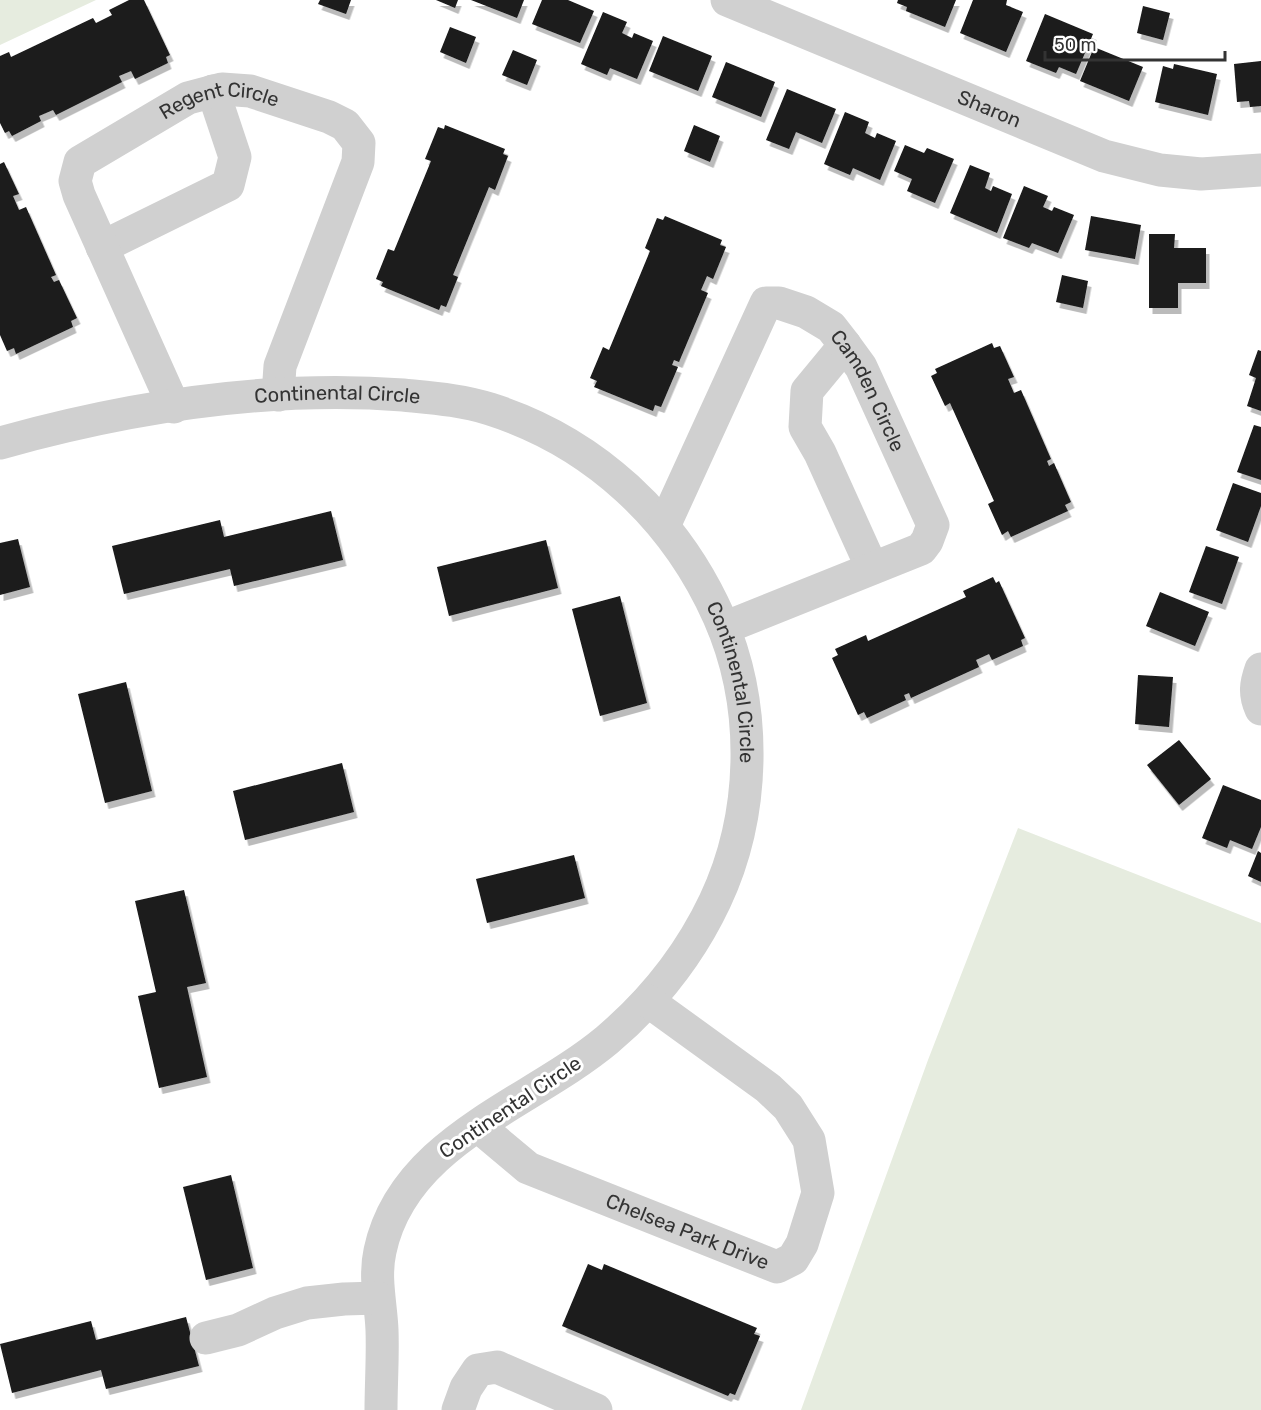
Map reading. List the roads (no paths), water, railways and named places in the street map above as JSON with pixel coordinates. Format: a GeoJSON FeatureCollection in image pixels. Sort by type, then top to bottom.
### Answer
{"type":"FeatureCollection","features":[{"type":"Feature","properties":{"kind":"street","name":"Sharon"},"geometry":{"type":"LineString","coordinates":[[727,0],[1104,156],[1160,170],[1201,174],[1261,170]]}},
{"type":"Feature","properties":{"kind":"street","name":"Regent Circle"},"geometry":{"type":"LineString","coordinates":[[174,407],[75,181],[80,162],[188,98],[222,89],[250,91],[329,117],[345,125],[359,143],[358,162],[280,366],[278,395]]}},
{"type":"Feature","properties":{"kind":"street"},"geometry":{"type":"LineString","coordinates":[[102,247],[228,185],[235,157],[213,91]]}},
{"type":"Feature","properties":{"kind":"street","name":"Camden Circle"},"geometry":{"type":"LineString","coordinates":[[664,526],[766,303],[779,303],[806,312],[831,327],[861,367],[933,525],[921,549],[724,628]]}},
{"type":"Feature","properties":{"kind":"street"},"geometry":{"type":"LineString","coordinates":[[845,345],[807,391],[805,427],[825,464],[873,568]]}},
{"type":"Feature","properties":{"kind":"street","name":"Continental Circle"},"geometry":{"type":"LineString","coordinates":[[0,443],[119,416],[214,401],[278,395],[383,394],[451,399],[488,408],[526,422],[563,440],[606,469],[636,496],[664,526],[688,559],[709,595],[724,628],[736,666],[744,705],[746,763],[741,819],[731,859],[720,888],[698,934],[676,969],[648,1001],[606,1041],[578,1062],[478,1126],[434,1158],[410,1184],[398,1202],[389,1220],[379,1254],[378,1299],[382,1328],[381,1410]]}},
{"type":"Feature","properties":{"kind":"street"},"geometry":{"type":"LineString","coordinates":[[1261,669],[1256,684],[1256,694],[1261,709]]}},
{"type":"Feature","properties":{"kind":"street","name":"Chelsea Park Drive"},"geometry":{"type":"LineString","coordinates":[[478,1126],[528,1168],[777,1267],[793,1260],[802,1244],[818,1193],[809,1140],[788,1107],[768,1088],[648,1001]]}},
{"type":"Feature","properties":{"kind":"street"},"geometry":{"type":"LineString","coordinates":[[206,1338],[238,1330],[275,1313],[307,1303],[344,1299],[378,1299]]}},
{"type":"Feature","properties":{"kind":"street"},"geometry":{"type":"LineString","coordinates":[[458,1410],[466,1388],[478,1370],[497,1367],[596,1410]]}}]}
